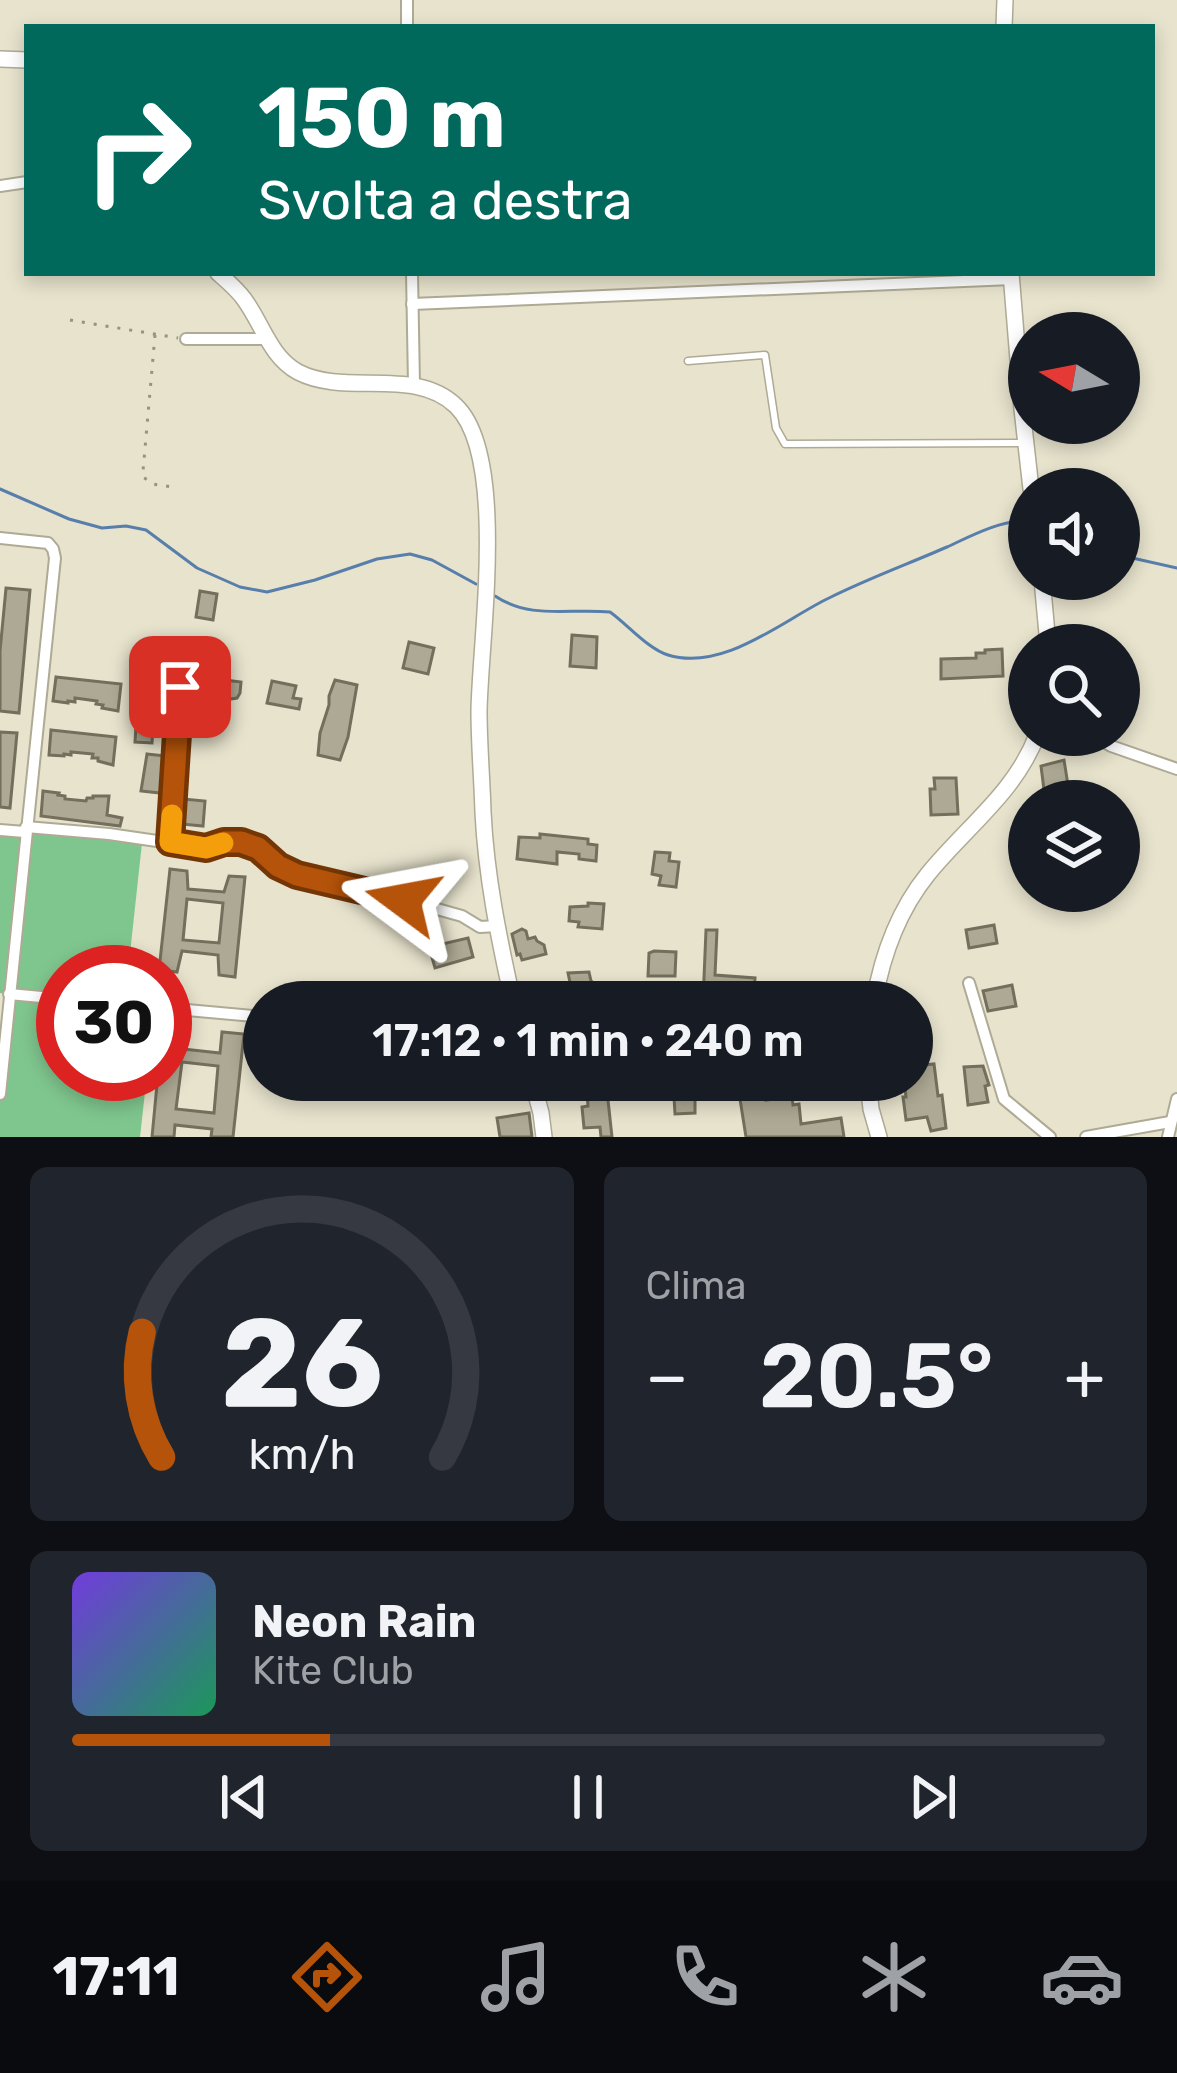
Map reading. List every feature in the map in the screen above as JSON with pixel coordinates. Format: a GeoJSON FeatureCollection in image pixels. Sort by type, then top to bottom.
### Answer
{"type":"FeatureCollection","features":[{"type":"Feature","properties":{"kind":"street"},"geometry":{"type":"LineString","coordinates":[[221,276],[245,300],[284,362],[306,375],[356,384],[414,385],[451,401],[464,415],[478,446],[489,533],[479,711],[483,818],[509,981]]}},
{"type":"Feature","properties":{"kind":"street"},"geometry":{"type":"LineString","coordinates":[[412,276],[414,385]]}},
{"type":"Feature","properties":{"kind":"street"},"geometry":{"type":"LineString","coordinates":[[412,304],[1012,276],[1015,312]]}},
{"type":"Feature","properties":{"kind":"street"},"geometry":{"type":"LineString","coordinates":[[186,339],[267,339]]}},
{"type":"Feature","properties":{"kind":"street"},"geometry":{"type":"LineString","coordinates":[[0,538],[48,543],[55,558],[0,1094]]}},
{"type":"Feature","properties":{"kind":"street"},"geometry":{"type":"LineString","coordinates":[[170,842],[180,687]]}},
{"type":"Feature","properties":{"kind":"street"},"geometry":{"type":"LineString","coordinates":[[879,981],[885,952],[907,905],[939,861],[1002,796],[1027,756]]}},
{"type":"Feature","properties":{"kind":"street"},"geometry":{"type":"LineString","coordinates":[[1140,756],[1177,769]]}},
{"type":"Feature","properties":{"kind":"street"},"geometry":{"type":"LineString","coordinates":[[0,830],[206,848],[241,842],[297,875],[383,893],[453,913],[480,927],[497,926]]}},
{"type":"Feature","properties":{"kind":"street"},"geometry":{"type":"LineString","coordinates":[[969,983],[1004,1099],[1050,1137]]}},
{"type":"Feature","properties":{"kind":"street"},"geometry":{"type":"LineString","coordinates":[[9,994],[36,996]]}},
{"type":"Feature","properties":{"kind":"street"},"geometry":{"type":"LineString","coordinates":[[192,1010],[243,1015]]}},
{"type":"Feature","properties":{"kind":"street"},"geometry":{"type":"LineString","coordinates":[[1168,1137],[1177,1100]]}},
{"type":"Feature","properties":{"kind":"street"},"geometry":{"type":"LineString","coordinates":[[538,1101],[544,1137]]}},
{"type":"Feature","properties":{"kind":"street"},"geometry":{"type":"LineString","coordinates":[[872,1101],[879,1137]]}},
{"type":"Feature","properties":{"kind":"street"},"geometry":{"type":"LineString","coordinates":[[1086,1137],[1170,1122]]}},
{"type":"Feature","properties":{"kind":"lane"},"geometry":{"type":"LineString","coordinates":[[688,361],[765,356],[776,428],[785,444],[1008,443]]}},
{"type":"Feature","properties":{"kind":"path"},"geometry":{"type":"LineString","coordinates":[[70,320],[186,339]]}},
{"type":"Feature","properties":{"kind":"path"},"geometry":{"type":"LineString","coordinates":[[155,335],[142,472],[153,484],[178,488]]}},
{"type":"Feature","properties":{"kind":"green space"},"geometry":{"type":"Polygon","coordinates":[[[0,830],[142,843],[131,945],[36,945],[36,1101],[144,1101],[140,1137],[0,1137],[8,994],[0,993],[0,830]]]}},
{"type":"Feature","properties":{"kind":"building"},"geometry":{"type":"Polygon","coordinates":[[[6,588],[30,590],[19,713],[0,711],[6,588]]]}},
{"type":"Feature","properties":{"kind":"building"},"geometry":{"type":"Polygon","coordinates":[[[200,591],[217,594],[213,620],[196,617],[200,591]]]}},
{"type":"Feature","properties":{"kind":"building"},"geometry":{"type":"Polygon","coordinates":[[[572,635],[597,637],[596,668],[570,666],[572,635]]]}},
{"type":"Feature","properties":{"kind":"building"},"geometry":{"type":"Polygon","coordinates":[[[409,642],[434,648],[428,674],[403,668],[409,642]]]}},
{"type":"Feature","properties":{"kind":"building"},"geometry":{"type":"Polygon","coordinates":[[[1002,649],[1003,676],[941,679],[941,659],[976,658],[976,653],[1002,649]]]}},
{"type":"Feature","properties":{"kind":"building"},"geometry":{"type":"Polygon","coordinates":[[[56,677],[121,684],[118,711],[102,708],[97,701],[53,701],[56,677]]]}},
{"type":"Feature","properties":{"kind":"building"},"geometry":{"type":"Polygon","coordinates":[[[217,679],[241,682],[240,693],[224,700],[222,721],[203,719],[205,698],[216,699],[217,679]]]}},
{"type":"Feature","properties":{"kind":"building"},"geometry":{"type":"Polygon","coordinates":[[[335,680],[357,685],[340,760],[318,755],[335,680]]]}},
{"type":"Feature","properties":{"kind":"building"},"geometry":{"type":"Polygon","coordinates":[[[272,681],[296,686],[293,698],[301,699],[299,709],[267,703],[272,681]]]}},
{"type":"Feature","properties":{"kind":"building"},"geometry":{"type":"Polygon","coordinates":[[[138,694],[155,695],[152,743],[135,742],[138,694]]]}},
{"type":"Feature","properties":{"kind":"building"},"geometry":{"type":"Polygon","coordinates":[[[51,730],[116,737],[113,765],[92,758],[93,754],[49,755],[51,730]]]}},
{"type":"Feature","properties":{"kind":"building"},"geometry":{"type":"Polygon","coordinates":[[[0,732],[17,733],[10,808],[0,807],[0,732]]]}},
{"type":"Feature","properties":{"kind":"building"},"geometry":{"type":"Polygon","coordinates":[[[147,754],[166,756],[160,793],[141,791],[147,754]]]}},
{"type":"Feature","properties":{"kind":"building"},"geometry":{"type":"Polygon","coordinates":[[[1064,760],[1067,780],[1043,780],[1041,766],[1064,760]]]}},
{"type":"Feature","properties":{"kind":"building"},"geometry":{"type":"Polygon","coordinates":[[[934,778],[956,778],[958,814],[931,815],[934,778]]]}},
{"type":"Feature","properties":{"kind":"building"},"geometry":{"type":"Polygon","coordinates":[[[43,791],[86,801],[109,796],[107,815],[122,818],[120,826],[41,816],[43,791]]]}},
{"type":"Feature","properties":{"kind":"building"},"geometry":{"type":"Polygon","coordinates":[[[183,799],[205,801],[203,826],[181,824],[183,799]]]}},
{"type":"Feature","properties":{"kind":"building"},"geometry":{"type":"Polygon","coordinates":[[[540,834],[588,839],[588,844],[597,845],[596,861],[557,852],[557,864],[517,859],[519,837],[540,838],[540,834]]]}},
{"type":"Feature","properties":{"kind":"building"},"geometry":{"type":"Polygon","coordinates":[[[655,852],[670,853],[669,861],[679,862],[676,887],[659,885],[661,876],[652,874],[655,852]]]}},
{"type":"Feature","properties":{"kind":"building"},"geometry":{"type":"Polygon","coordinates":[[[170,869],[187,871],[188,889],[224,892],[229,876],[245,877],[235,977],[219,975],[218,955],[192,952],[192,945],[162,945],[170,869]],[[187,899],[183,940],[219,943],[223,903],[187,899]]]}},
{"type":"Feature","properties":{"kind":"building"},"geometry":{"type":"Polygon","coordinates":[[[604,904],[602,929],[578,927],[579,922],[569,921],[570,907],[604,904]]]}},
{"type":"Feature","properties":{"kind":"building"},"geometry":{"type":"Polygon","coordinates":[[[994,925],[997,943],[969,948],[966,930],[994,925]]]}},
{"type":"Feature","properties":{"kind":"building"},"geometry":{"type":"Polygon","coordinates":[[[522,929],[528,939],[535,937],[544,945],[546,954],[522,960],[517,955],[512,934],[522,929]]]}},
{"type":"Feature","properties":{"kind":"building"},"geometry":{"type":"Polygon","coordinates":[[[706,930],[717,930],[715,975],[755,981],[704,981],[706,930]]]}},
{"type":"Feature","properties":{"kind":"building"},"geometry":{"type":"Polygon","coordinates":[[[468,938],[473,957],[435,968],[429,947],[468,938]]]}},
{"type":"Feature","properties":{"kind":"building"},"geometry":{"type":"Polygon","coordinates":[[[676,952],[675,976],[648,976],[649,953],[676,952]]]}},
{"type":"Feature","properties":{"kind":"building"},"geometry":{"type":"Polygon","coordinates":[[[589,972],[591,981],[570,981],[568,973],[589,972]]]}},
{"type":"Feature","properties":{"kind":"building"},"geometry":{"type":"Polygon","coordinates":[[[1012,985],[1016,1006],[988,1011],[983,991],[1012,985]]]}},
{"type":"Feature","properties":{"kind":"building"},"geometry":{"type":"Polygon","coordinates":[[[222,1032],[243,1034],[233,1137],[211,1137],[212,1129],[175,1125],[174,1137],[152,1137],[155,1101],[177,1101],[176,1109],[214,1113],[218,1066],[192,1063],[192,1050],[220,1053],[222,1032]]]}},
{"type":"Feature","properties":{"kind":"building"},"geometry":{"type":"Polygon","coordinates":[[[934,1064],[946,1128],[931,1131],[927,1117],[906,1120],[904,1101],[933,1101],[934,1064]]]}},
{"type":"Feature","properties":{"kind":"building"},"geometry":{"type":"Polygon","coordinates":[[[983,1066],[988,1102],[968,1105],[964,1067],[983,1066]]]}},
{"type":"Feature","properties":{"kind":"building"},"geometry":{"type":"Polygon","coordinates":[[[588,1101],[608,1101],[612,1137],[601,1137],[600,1127],[584,1128],[582,1107],[588,1106],[588,1101]]]}},
{"type":"Feature","properties":{"kind":"building"},"geometry":{"type":"Polygon","coordinates":[[[674,1101],[695,1101],[695,1113],[675,1114],[674,1101]]]}},
{"type":"Feature","properties":{"kind":"building"},"geometry":{"type":"Polygon","coordinates":[[[740,1101],[793,1101],[799,1104],[801,1124],[841,1118],[844,1137],[746,1137],[740,1101]]]}},
{"type":"Feature","properties":{"kind":"building"},"geometry":{"type":"Polygon","coordinates":[[[529,1113],[532,1137],[500,1137],[497,1118],[529,1113]]]}},
{"type":"Feature","properties":{"kind":"waterway"},"geometry":{"type":"LineString","coordinates":[[0,489],[69,519],[102,528],[146,530],[197,568],[240,587],[267,592],[377,559],[410,554],[432,560],[476,584]]}},
{"type":"Feature","properties":{"kind":"waterway"},"geometry":{"type":"LineString","coordinates":[[495,596],[536,611],[610,612],[660,652],[689,658],[710,656],[752,641],[873,578],[1008,524]]}},
{"type":"Feature","properties":{"kind":"waterway"},"geometry":{"type":"LineString","coordinates":[[1140,560],[1177,568]]}},
{"type":"Feature","properties":{"kind":"slow traffic"},"geometry":{"type":"LineString","coordinates":[[172,815],[170,842],[206,848],[223,843]]}},
{"type":"Feature","properties":{"kind":"route"},"geometry":{"type":"LineString","coordinates":[[180,687],[170,842],[212,848],[241,842],[297,875],[403,900]]}}]}
